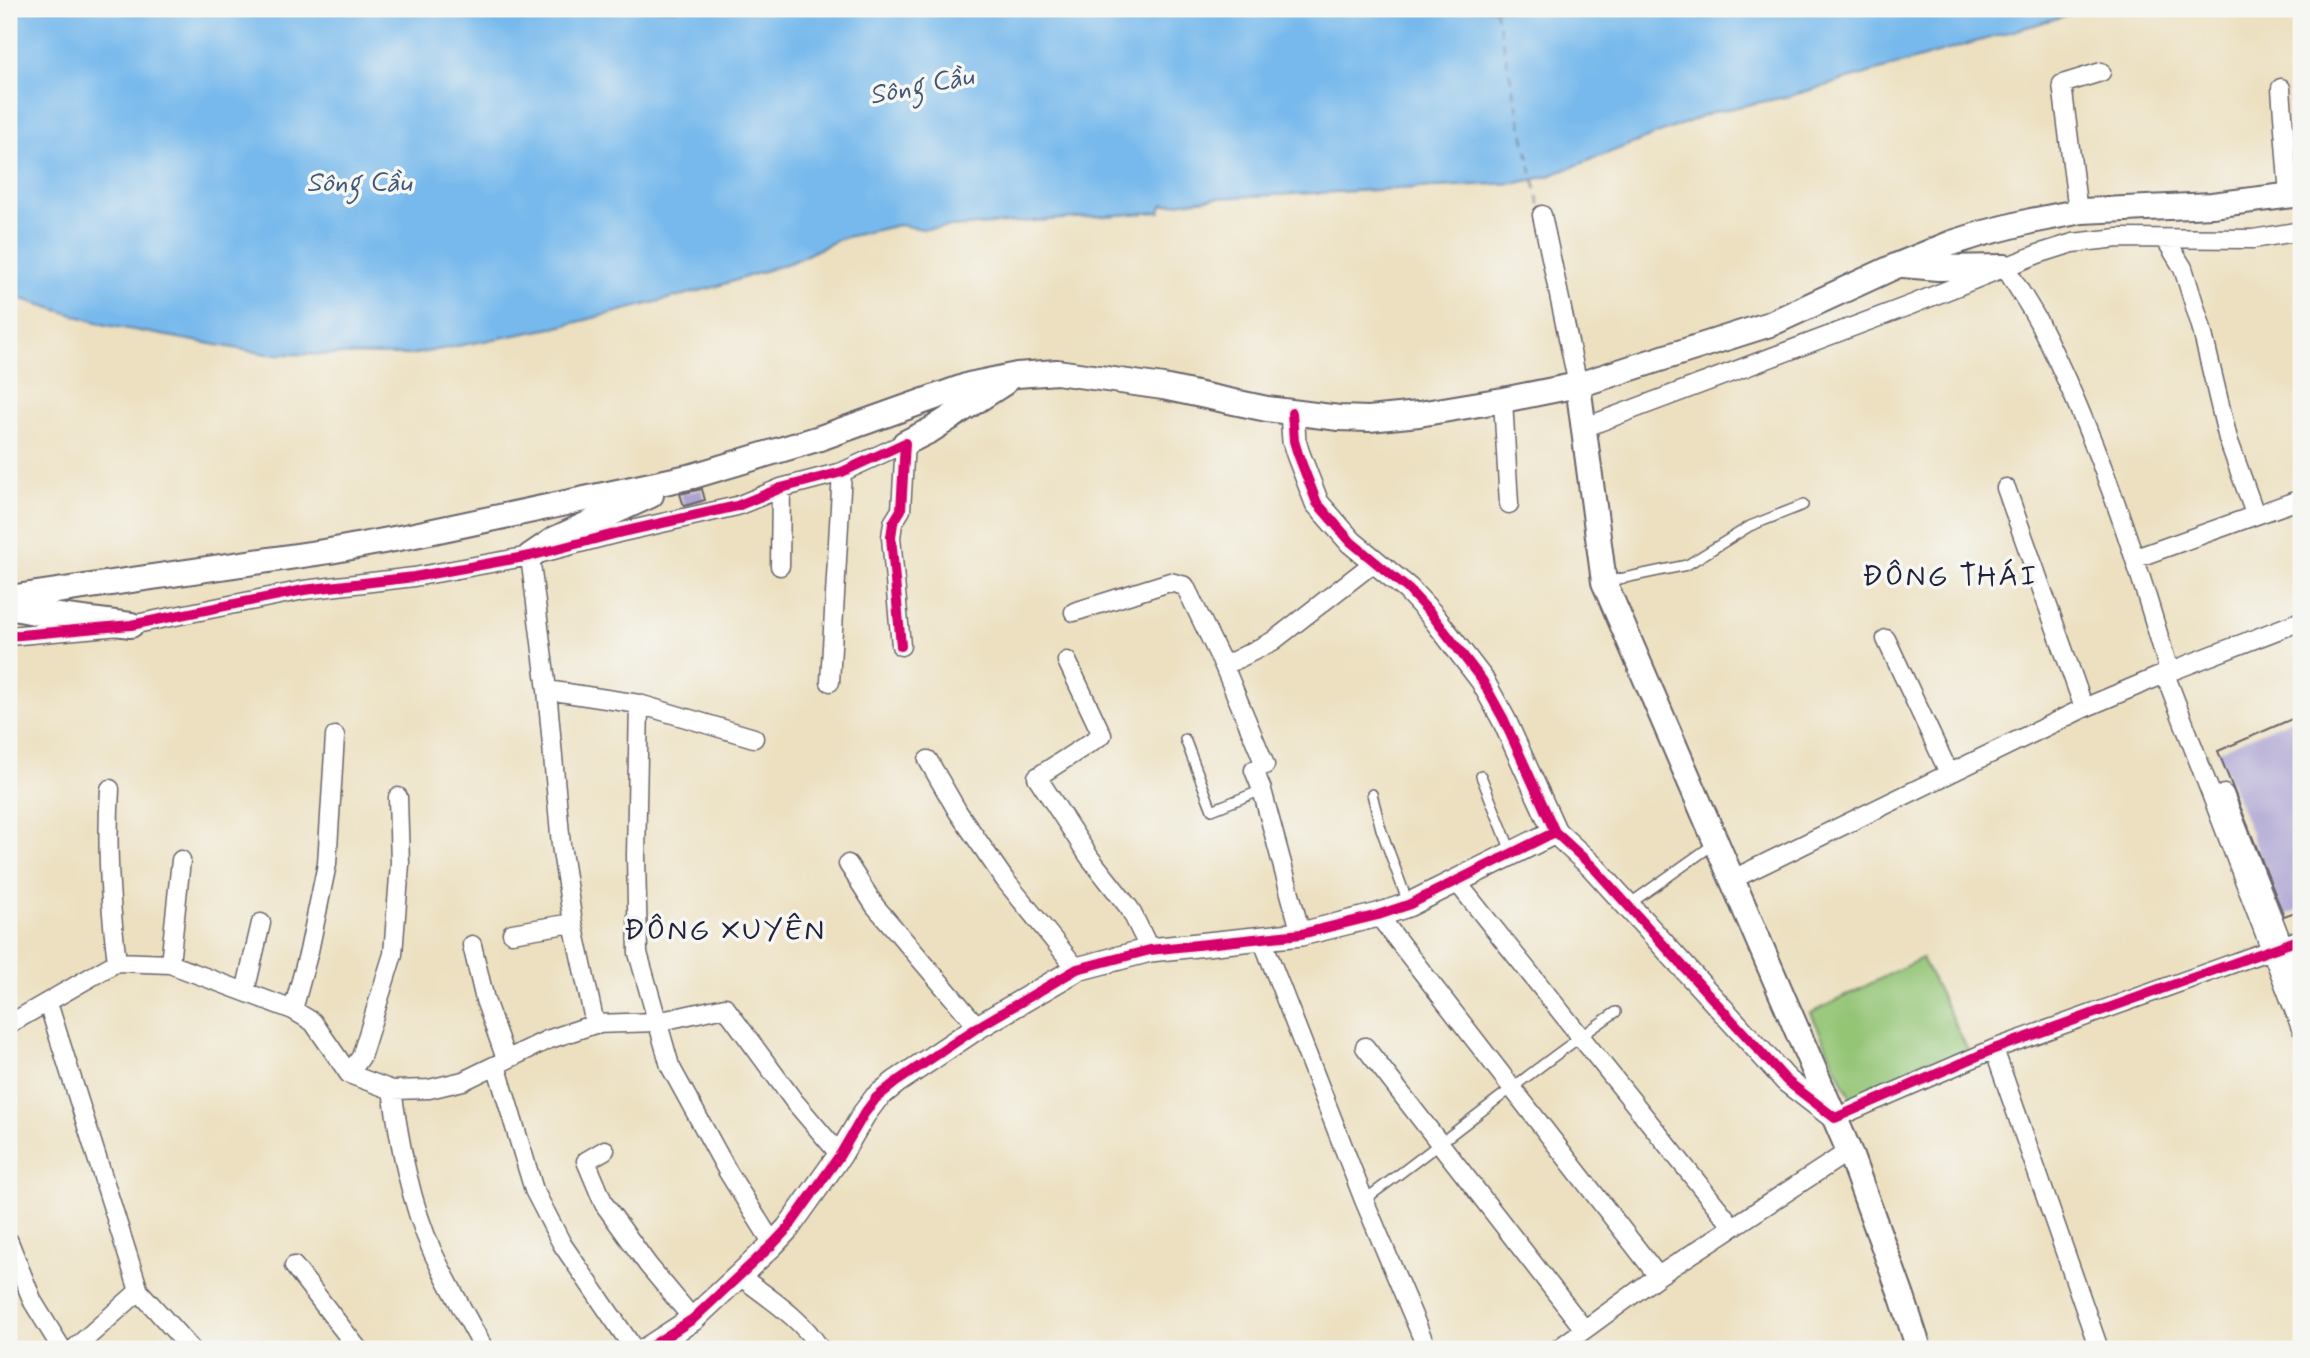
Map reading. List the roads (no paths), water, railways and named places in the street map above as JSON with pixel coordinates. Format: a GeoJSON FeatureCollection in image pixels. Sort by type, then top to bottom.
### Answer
{"type":"FeatureCollection","features":[{"type":"Feature","properties":{"kind":"main road"},"geometry":{"type":"LineString","coordinates":[[9,598],[330,551],[693,476],[820,438],[969,385],[1017,375],[1057,372],[1163,387],[1292,413],[1339,418],[1369,419],[1419,414],[1503,400],[1578,385],[1770,324],[1899,265],[1984,233],[2078,212],[2211,205],[2295,195]]}},
{"type":"Feature","properties":{"kind":"main road"},"geometry":{"type":"LineString","coordinates":[[1899,265],[1938,268],[2005,267]]}},
{"type":"Feature","properties":{"kind":"main road"},"geometry":{"type":"LineString","coordinates":[[905,443],[931,430],[1017,375]]}},
{"type":"Feature","properties":{"kind":"main road"},"geometry":{"type":"LineString","coordinates":[[1578,385],[1604,582],[1849,1150],[1919,1349]]}},
{"type":"Feature","properties":{"kind":"main road"},"geometry":{"type":"LineString","coordinates":[[530,556],[555,539],[693,476]]}},
{"type":"Feature","properties":{"kind":"main road"},"geometry":{"type":"LineString","coordinates":[[9,607],[131,625]]}},
{"type":"Feature","properties":{"kind":"street"},"geometry":{"type":"LineString","coordinates":[[2078,212],[2062,84],[2101,72]]}},
{"type":"Feature","properties":{"kind":"street"},"geometry":{"type":"LineString","coordinates":[[2281,88],[2295,195]]}},
{"type":"Feature","properties":{"kind":"street"},"geometry":{"type":"LineString","coordinates":[[1542,215],[1578,385]]}},
{"type":"Feature","properties":{"kind":"street"},"geometry":{"type":"LineString","coordinates":[[1583,428],[2073,243],[2118,238],[2253,239],[2301,231]]}},
{"type":"Feature","properties":{"kind":"street"},"geometry":{"type":"LineString","coordinates":[[2166,240],[2183,268],[2201,327],[2228,439],[2255,514]]}},
{"type":"Feature","properties":{"kind":"street"},"geometry":{"type":"LineString","coordinates":[[2005,267],[2037,320],[2071,390],[2136,558],[2169,669],[2277,948],[2301,1028]]}},
{"type":"Feature","properties":{"kind":"street"},"geometry":{"type":"LineString","coordinates":[[1503,400],[1509,503]]}},
{"type":"Feature","properties":{"kind":"street"},"geometry":{"type":"LineString","coordinates":[[1292,413],[1297,454],[1317,503],[1351,542],[1408,589],[1432,615],[1482,680],[1504,720],[1555,832],[1593,867],[1787,1081],[1835,1118],[1994,1049],[2301,939]]}},
{"type":"Feature","properties":{"kind":"street"},"geometry":{"type":"LineString","coordinates":[[9,636],[131,625],[304,590],[414,577],[530,556],[737,506],[781,488],[842,472],[905,443],[901,510],[893,523],[891,537],[901,646]]}},
{"type":"Feature","properties":{"kind":"street"},"geometry":{"type":"LineString","coordinates":[[830,682],[842,472]]}},
{"type":"Feature","properties":{"kind":"street"},"geometry":{"type":"LineString","coordinates":[[780,566],[781,488]]}},
{"type":"Feature","properties":{"kind":"street"},"geometry":{"type":"LineString","coordinates":[[2006,488],[2084,708]]}},
{"type":"Feature","properties":{"kind":"street"},"geometry":{"type":"LineString","coordinates":[[2136,558],[2301,499]]}},
{"type":"Feature","properties":{"kind":"street"},"geometry":{"type":"LineString","coordinates":[[530,556],[547,690],[561,845],[573,923],[595,1024]]}},
{"type":"Feature","properties":{"kind":"street"},"geometry":{"type":"LineString","coordinates":[[1224,666],[1273,641],[1376,561]]}},
{"type":"Feature","properties":{"kind":"street"},"geometry":{"type":"LineString","coordinates":[[1074,612],[1170,582],[1185,586],[1224,666],[1265,765],[1254,769],[1301,934]]}},
{"type":"Feature","properties":{"kind":"street"},"geometry":{"type":"LineString","coordinates":[[1731,880],[2169,669],[2301,621]]}},
{"type":"Feature","properties":{"kind":"street"},"geometry":{"type":"LineString","coordinates":[[1886,639],[1949,774]]}},
{"type":"Feature","properties":{"kind":"street"},"geometry":{"type":"LineString","coordinates":[[1067,661],[1102,736],[1037,777],[1090,858],[1130,909],[1150,950]]}},
{"type":"Feature","properties":{"kind":"street"},"geometry":{"type":"LineString","coordinates":[[547,690],[639,704],[754,738]]}},
{"type":"Feature","properties":{"kind":"street"},"geometry":{"type":"LineString","coordinates":[[639,704],[636,856],[638,953],[670,1066],[728,1172],[773,1244]]}},
{"type":"Feature","properties":{"kind":"street"},"geometry":{"type":"LineString","coordinates":[[293,1010],[309,951],[327,864],[335,736]]}},
{"type":"Feature","properties":{"kind":"street"},"geometry":{"type":"LineString","coordinates":[[928,760],[958,812],[1005,880],[1077,969]]}},
{"type":"Feature","properties":{"kind":"street"},"geometry":{"type":"LineString","coordinates":[[110,789],[111,914],[117,962]]}},
{"type":"Feature","properties":{"kind":"street"},"geometry":{"type":"LineString","coordinates":[[349,1074],[361,1057],[393,954],[400,864],[398,797]]}},
{"type":"Feature","properties":{"kind":"street"},"geometry":{"type":"LineString","coordinates":[[647,1349],[693,1319],[788,1228],[840,1156],[864,1114],[877,1098],[896,1082],[978,1027],[1077,969],[1150,950],[1301,934],[1378,915],[1408,905],[1555,832]]}},
{"type":"Feature","properties":{"kind":"street"},"geometry":{"type":"LineString","coordinates":[[170,964],[181,860]]}},
{"type":"Feature","properties":{"kind":"street"},"geometry":{"type":"LineString","coordinates":[[848,864],[875,906],[978,1027]]}},
{"type":"Feature","properties":{"kind":"street"},"geometry":{"type":"LineString","coordinates":[[1456,881],[1732,1227]]}},
{"type":"Feature","properties":{"kind":"street"},"geometry":{"type":"LineString","coordinates":[[1378,915],[1658,1276]]}},
{"type":"Feature","properties":{"kind":"street"},"geometry":{"type":"LineString","coordinates":[[245,992],[261,923]]}},
{"type":"Feature","properties":{"kind":"street"},"geometry":{"type":"LineString","coordinates":[[512,933],[573,923]]}},
{"type":"Feature","properties":{"kind":"street"},"geometry":{"type":"LineString","coordinates":[[1262,939],[1364,1200],[1427,1349]]}},
{"type":"Feature","properties":{"kind":"street"},"geometry":{"type":"LineString","coordinates":[[472,945],[534,1190],[562,1244],[634,1349]]}},
{"type":"Feature","properties":{"kind":"street"},"geometry":{"type":"LineString","coordinates":[[2277,948],[2301,991]]}},
{"type":"Feature","properties":{"kind":"street"},"geometry":{"type":"LineString","coordinates":[[9,1023],[117,962],[170,964],[293,1010],[313,1022],[349,1074],[392,1090],[429,1089],[463,1081],[547,1040],[595,1024],[657,1022],[725,1007],[794,1101],[840,1156]]}},
{"type":"Feature","properties":{"kind":"street"},"geometry":{"type":"LineString","coordinates":[[48,1003],[139,1290],[191,1349]]}},
{"type":"Feature","properties":{"kind":"street"},"geometry":{"type":"LineString","coordinates":[[1365,1047],[1584,1329]]}},
{"type":"Feature","properties":{"kind":"street"},"geometry":{"type":"LineString","coordinates":[[1994,1049],[2099,1349]]}},
{"type":"Feature","properties":{"kind":"street"},"geometry":{"type":"LineString","coordinates":[[392,1090],[400,1149],[433,1252],[484,1349]]}},
{"type":"Feature","properties":{"kind":"street"},"geometry":{"type":"LineString","coordinates":[[605,1150],[586,1161],[604,1204],[648,1265],[693,1319]]}},
{"type":"Feature","properties":{"kind":"street"},"geometry":{"type":"LineString","coordinates":[[1558,1349],[1658,1276],[1849,1150]]}},
{"type":"Feature","properties":{"kind":"street"},"geometry":{"type":"LineString","coordinates":[[9,1242],[33,1302],[62,1349]]}},
{"type":"Feature","properties":{"kind":"street"},"geometry":{"type":"LineString","coordinates":[[294,1266],[358,1349]]}},
{"type":"Feature","properties":{"kind":"street"},"geometry":{"type":"LineString","coordinates":[[740,1276],[815,1339],[820,1349]]}},
{"type":"Feature","properties":{"kind":"street"},"geometry":{"type":"LineString","coordinates":[[74,1349],[139,1290]]}},
{"type":"Feature","properties":{"kind":"lane"},"geometry":{"type":"LineString","coordinates":[[1604,582],[1687,565],[1750,526],[1803,506]]}},
{"type":"Feature","properties":{"kind":"lane"},"geometry":{"type":"LineString","coordinates":[[1185,739],[1212,810],[1262,790]]}},
{"type":"Feature","properties":{"kind":"lane"},"geometry":{"type":"LineString","coordinates":[[1481,776],[1512,853]]}},
{"type":"Feature","properties":{"kind":"lane"},"geometry":{"type":"LineString","coordinates":[[1372,794],[1381,829],[1408,905]]}},
{"type":"Feature","properties":{"kind":"lane"},"geometry":{"type":"LineString","coordinates":[[1627,906],[1715,843]]}},
{"type":"Feature","properties":{"kind":"lane"},"geometry":{"type":"LineString","coordinates":[[1364,1200],[1581,1036],[1616,1013]]}},
{"type":"Feature","properties":{"kind":"water","name":"Sông Cầu"},"geometry":{"type":"Polygon","coordinates":[[[9,9],[2089,9],[1790,96],[1714,112],[1549,176],[1517,183],[1216,198],[1162,205],[1160,212],[923,229],[899,225],[842,238],[792,262],[715,287],[558,327],[410,355],[267,354],[106,325],[9,295],[9,9]]]}},
{"type":"Feature","properties":{"kind":"district","name":"ĐÔNG THÁI"},"geometry":{"type":"Point","coordinates":[1950,575]}},
{"type":"Feature","properties":{"kind":"district","name":"ĐÔNG XUYÊN"},"geometry":{"type":"Point","coordinates":[725,929]}}]}
